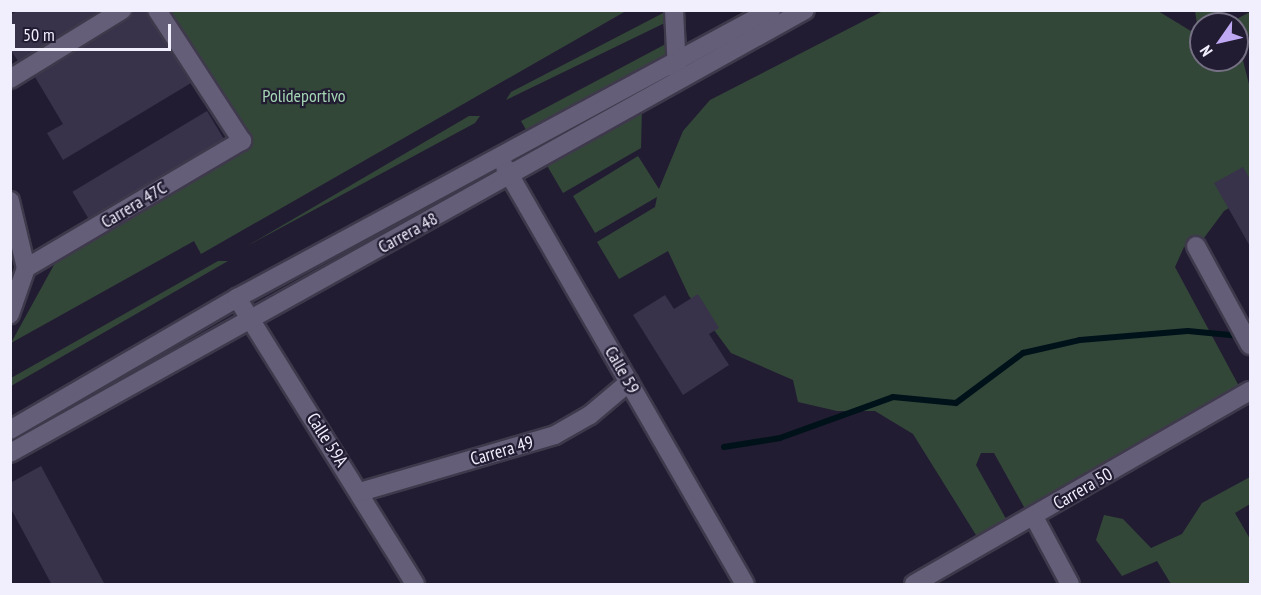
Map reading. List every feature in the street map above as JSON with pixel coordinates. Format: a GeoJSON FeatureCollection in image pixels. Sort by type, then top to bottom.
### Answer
{"type":"FeatureCollection","features":[{"type":"Feature","properties":{"kind":"street"},"geometry":{"type":"LineString","coordinates":[[10,79],[122,10]]}},
{"type":"Feature","properties":{"kind":"street","name":"Carrera 47C"},"geometry":{"type":"LineString","coordinates":[[26,268],[242,141],[157,10]]}},
{"type":"Feature","properties":{"kind":"street"},"geometry":{"type":"LineString","coordinates":[[674,10],[675,63],[680,82]]}},
{"type":"Feature","properties":{"kind":"street","name":"Carrera 48"},"geometry":{"type":"LineString","coordinates":[[10,430],[237,298],[771,10]]}},
{"type":"Feature","properties":{"kind":"street","name":"Carrera 48"},"geometry":{"type":"LineString","coordinates":[[10,453],[680,82],[805,10]]}},
{"type":"Feature","properties":{"kind":"street","name":"Calle 59"},"geometry":{"type":"LineString","coordinates":[[498,156],[745,585]]}},
{"type":"Feature","properties":{"kind":"street"},"geometry":{"type":"LineString","coordinates":[[10,201],[26,268],[10,315]]}},
{"type":"Feature","properties":{"kind":"street"},"geometry":{"type":"LineString","coordinates":[[1196,246],[1251,345]]}},
{"type":"Feature","properties":{"kind":"street","name":"Calle 59A"},"geometry":{"type":"LineString","coordinates":[[237,298],[360,492],[415,585]]}},
{"type":"Feature","properties":{"kind":"street","name":"Carrera 49"},"geometry":{"type":"LineString","coordinates":[[360,492],[555,435],[590,415],[629,382]]}},
{"type":"Feature","properties":{"kind":"street","name":"Carrera 50"},"geometry":{"type":"LineString","coordinates":[[914,585],[1251,391]]}},
{"type":"Feature","properties":{"kind":"street"},"geometry":{"type":"LineString","coordinates":[[1034,517],[1070,585]]}},
{"type":"Feature","properties":{"kind":"green space","name":"Polideportivo"},"geometry":{"type":"Polygon","coordinates":[[[153,11],[626,11],[201,254],[194,241],[11,343],[55,263],[235,150],[153,11]]]}},
{"type":"Feature","properties":{"kind":"green space"},"geometry":{"type":"Polygon","coordinates":[[[667,11],[673,19],[506,100],[511,92],[667,11]]]}},
{"type":"Feature","properties":{"kind":"green space"},"geometry":{"type":"Polygon","coordinates":[[[883,11],[1158,11],[1189,30],[1189,72],[1246,72],[1250,88],[1250,195],[1224,211],[1198,246],[1184,247],[1175,267],[1240,388],[1029,516],[994,453],[981,453],[976,465],[1010,526],[981,543],[913,434],[875,411],[837,411],[798,402],[793,380],[731,353],[689,296],[668,251],[619,279],[597,242],[655,207],[657,197],[595,233],[573,196],[638,156],[659,189],[683,131],[710,100],[883,11]]]}},
{"type":"Feature","properties":{"kind":"green space"},"geometry":{"type":"Polygon","coordinates":[[[1195,11],[1223,11],[1223,12],[1195,11]]]}},
{"type":"Feature","properties":{"kind":"green space"},"geometry":{"type":"Polygon","coordinates":[[[677,38],[642,106],[641,148],[563,193],[521,121],[677,38]]]}},
{"type":"Feature","properties":{"kind":"green space"},"geometry":{"type":"Polygon","coordinates":[[[469,116],[480,116],[475,123],[247,246],[469,116]]]}},
{"type":"Feature","properties":{"kind":"green space"},"geometry":{"type":"Polygon","coordinates":[[[218,261],[228,261],[11,386],[11,378],[218,261]]]}},
{"type":"Feature","properties":{"kind":"green space"},"geometry":{"type":"Polygon","coordinates":[[[1250,477],[1250,504],[1235,513],[1250,539],[1250,584],[1171,584],[1157,561],[1122,576],[1096,540],[1104,515],[1123,519],[1151,548],[1182,534],[1202,503],[1250,477]]]}},
{"type":"Feature","properties":{"kind":"building"},"geometry":{"type":"Polygon","coordinates":[[[19,10],[100,10],[18,61],[10,49],[10,15],[19,10]]]}},
{"type":"Feature","properties":{"kind":"building"},"geometry":{"type":"Polygon","coordinates":[[[133,10],[146,10],[191,83],[63,160],[47,133],[63,124],[35,77],[128,20],[133,10]]]}},
{"type":"Feature","properties":{"kind":"building"},"geometry":{"type":"Polygon","coordinates":[[[207,111],[224,139],[89,220],[72,192],[207,111]]]}},
{"type":"Feature","properties":{"kind":"building"},"geometry":{"type":"Polygon","coordinates":[[[1243,167],[1251,181],[1251,248],[1214,183],[1243,167]]]}},
{"type":"Feature","properties":{"kind":"building"},"geometry":{"type":"Polygon","coordinates":[[[698,294],[719,328],[709,334],[729,365],[683,395],[633,315],[665,295],[674,309],[698,294]]]}},
{"type":"Feature","properties":{"kind":"building"},"geometry":{"type":"Polygon","coordinates":[[[41,466],[105,585],[52,585],[10,507],[10,483],[41,466]]]}},
{"type":"Feature","properties":{"kind":"waterway"},"geometry":{"type":"LineString","coordinates":[[724,447],[780,438],[893,397],[956,403],[1023,353],[1080,340],[1188,331],[1241,336]]}}]}
